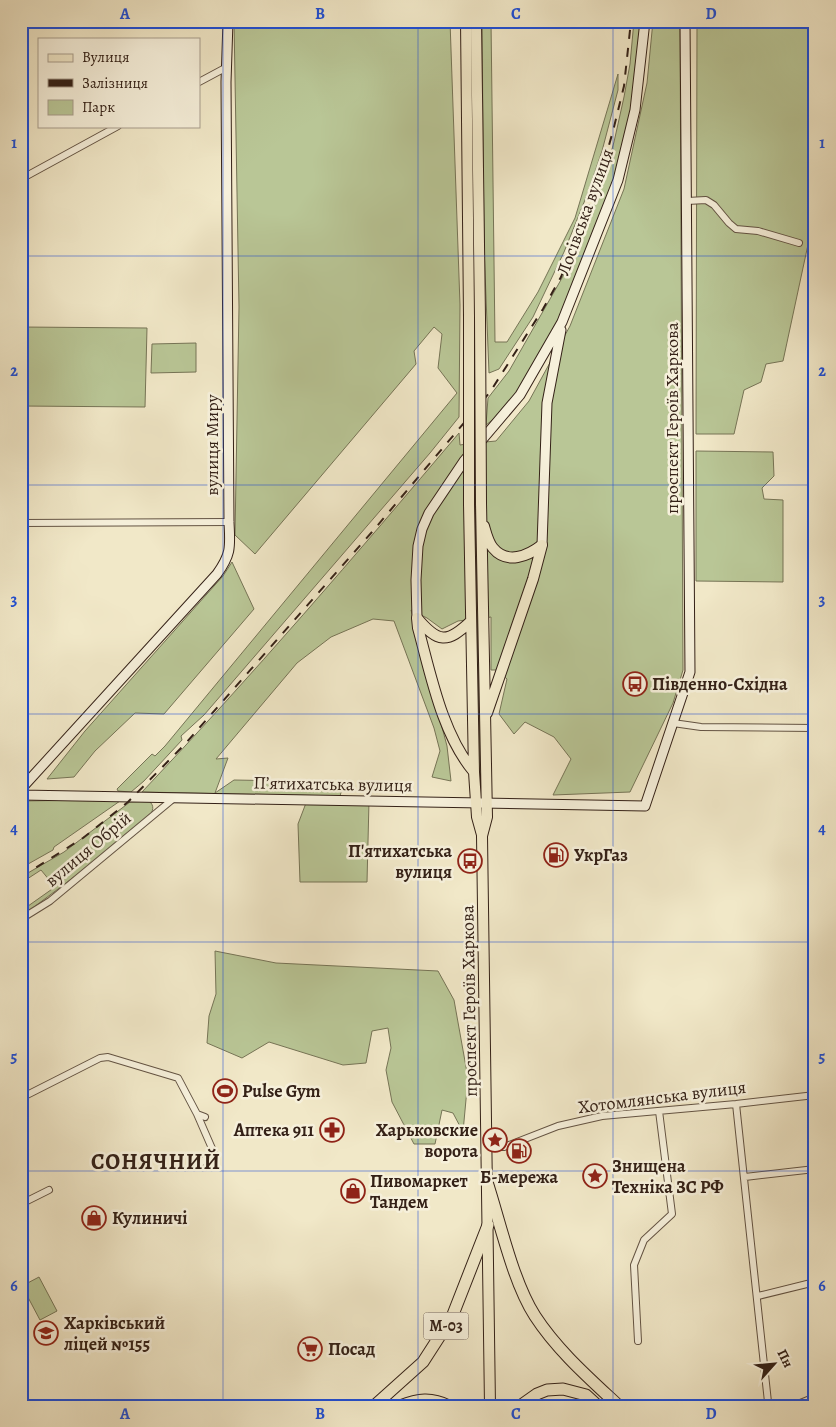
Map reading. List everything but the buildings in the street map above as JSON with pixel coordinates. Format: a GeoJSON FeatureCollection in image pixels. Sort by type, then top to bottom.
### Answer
{"type":"FeatureCollection","features":[{"type":"Feature","properties":{"kind":"highway"},"geometry":{"type":"LineString","coordinates":[[487,1182],[518,1279],[534,1315],[562,1350],[619,1406]]}},
{"type":"Feature","properties":{"kind":"highway","name":"М-03"},"geometry":{"type":"LineString","coordinates":[[374,1406],[423,1362],[452,1317],[488,1225]]}},
{"type":"Feature","properties":{"kind":"highway"},"geometry":{"type":"LineString","coordinates":[[520,1406],[537,1394],[547,1390],[563,1389],[586,1395],[598,1406]]}},
{"type":"Feature","properties":{"kind":"highway"},"geometry":{"type":"LineString","coordinates":[[400,1406],[417,1400],[439,1401],[449,1406]]}},
{"type":"Feature","properties":{"kind":"main road","name":"проспект Героїв Харкова"},"geometry":{"type":"LineString","coordinates":[[466,21],[469,504],[474,772],[486,817],[482,836],[490,1406]]}},
{"type":"Feature","properties":{"kind":"main road","name":"проспект Героїв Харкова"},"geometry":{"type":"LineString","coordinates":[[476,21],[481,516],[486,718],[481,802]]}},
{"type":"Feature","properties":{"kind":"main road"},"geometry":{"type":"LineString","coordinates":[[481,516],[489,543],[493,549],[509,558],[523,556],[533,552],[542,545]]}},
{"type":"Feature","properties":{"kind":"main road"},"geometry":{"type":"LineString","coordinates":[[486,718],[533,579],[542,545]]}},
{"type":"Feature","properties":{"kind":"main road"},"geometry":{"type":"LineString","coordinates":[[417,618],[430,633],[442,637],[453,636],[471,621]]}},
{"type":"Feature","properties":{"kind":"main road"},"geometry":{"type":"LineString","coordinates":[[417,618],[418,628],[444,716],[458,751],[474,772]]}},
{"type":"Feature","properties":{"kind":"street","name":"вулиця Миру"},"geometry":{"type":"LineString","coordinates":[[21,789],[226,562],[230,547],[226,67],[228,21]]}},
{"type":"Feature","properties":{"kind":"street","name":"Лосівська вулиця"},"geometry":{"type":"LineString","coordinates":[[562,322],[618,180],[635,110],[645,21]]}},
{"type":"Feature","properties":{"kind":"street","name":"проспект Героїв Харкова"},"geometry":{"type":"LineString","coordinates":[[644,806],[690,672],[685,21]]}},
{"type":"Feature","properties":{"kind":"street"},"geometry":{"type":"LineString","coordinates":[[200,81],[226,67]]}},
{"type":"Feature","properties":{"kind":"street"},"geometry":{"type":"LineString","coordinates":[[21,179],[114,128]]}},
{"type":"Feature","properties":{"kind":"street"},"geometry":{"type":"LineString","coordinates":[[687,200],[706,200],[714,205],[736,229],[758,231],[799,242]]}},
{"type":"Feature","properties":{"kind":"street"},"geometry":{"type":"LineString","coordinates":[[542,545],[547,403],[562,322]]}},
{"type":"Feature","properties":{"kind":"street"},"geometry":{"type":"LineString","coordinates":[[417,618],[416,580],[418,546],[428,512],[464,461],[520,395],[562,322]]}},
{"type":"Feature","properties":{"kind":"street"},"geometry":{"type":"LineString","coordinates":[[21,523],[229,522]]}},
{"type":"Feature","properties":{"kind":"street"},"geometry":{"type":"LineString","coordinates":[[673,723],[701,726],[815,728]]}},
{"type":"Feature","properties":{"kind":"street","name":"П’ятихатська вулиця"},"geometry":{"type":"LineString","coordinates":[[21,795],[644,806]]}},
{"type":"Feature","properties":{"kind":"street","name":"вулиця Обрій"},"geometry":{"type":"LineString","coordinates":[[21,919],[50,901],[172,799]]}},
{"type":"Feature","properties":{"kind":"street"},"geometry":{"type":"LineString","coordinates":[[21,1098],[100,1058],[108,1057],[178,1078],[197,1114],[214,1153],[199,1164]]}},
{"type":"Feature","properties":{"kind":"street","name":"Хотомлянська вулиця"},"geometry":{"type":"LineString","coordinates":[[487,1147],[504,1147],[558,1126],[602,1116],[736,1104],[815,1094]]}},
{"type":"Feature","properties":{"kind":"street"},"geometry":{"type":"LineString","coordinates":[[736,1104],[758,1296],[768,1404]]}},
{"type":"Feature","properties":{"kind":"street"},"geometry":{"type":"LineString","coordinates":[[638,1341],[634,1265],[644,1240],[672,1214],[659,1111]]}},
{"type":"Feature","properties":{"kind":"street"},"geometry":{"type":"LineString","coordinates":[[197,1114],[205,1117]]}},
{"type":"Feature","properties":{"kind":"street"},"geometry":{"type":"LineString","coordinates":[[745,1177],[815,1169]]}},
{"type":"Feature","properties":{"kind":"street"},"geometry":{"type":"LineString","coordinates":[[21,1204],[49,1190]]}},
{"type":"Feature","properties":{"kind":"street"},"geometry":{"type":"LineString","coordinates":[[758,1296],[815,1282]]}},
{"type":"Feature","properties":{"kind":"street"},"geometry":{"type":"LineString","coordinates":[[793,1406],[815,1397]]}},
{"type":"Feature","properties":{"kind":"green space"},"geometry":{"type":"Polygon","coordinates":[[[234,21],[450,21],[460,305],[459,417],[204,715],[181,736],[182,740],[144,781],[131,792],[118,791],[117,789],[152,754],[155,756],[165,746],[457,393],[438,368],[442,334],[434,327],[414,351],[416,364],[255,554],[235,535],[239,307],[234,21]]]}},
{"type":"Feature","properties":{"kind":"green space"},"geometry":{"type":"Polygon","coordinates":[[[470,21],[472,21],[475,443],[496,441],[529,401],[570,326],[624,189],[647,83],[653,21],[680,21],[683,670],[673,703],[630,792],[553,795],[571,759],[554,737],[525,722],[514,734],[499,714],[507,679],[497,670],[491,670],[491,617],[478,619],[481,780],[478,781],[475,619],[458,621],[442,629],[427,618],[411,610],[447,746],[451,781],[432,777],[440,751],[434,728],[394,621],[373,619],[331,637],[297,663],[216,759],[228,758],[215,793],[234,780],[344,782],[340,796],[142,792],[303,615],[459,433],[460,445],[473,443],[470,21]]]}},
{"type":"Feature","properties":{"kind":"green space"},"geometry":{"type":"Polygon","coordinates":[[[482,21],[491,21],[495,342],[507,342],[538,292],[575,218],[618,74],[618,90],[602,151],[564,252],[533,317],[499,369],[489,373],[484,246],[482,21]]]}},
{"type":"Feature","properties":{"kind":"green space"},"geometry":{"type":"Polygon","coordinates":[[[634,21],[643,21],[639,68],[620,164],[568,304],[520,392],[501,413],[486,425],[488,398],[509,371],[562,278],[583,233],[602,184],[624,97],[630,64],[634,21]]]}},
{"type":"Feature","properties":{"kind":"green space"},"geometry":{"type":"Polygon","coordinates":[[[697,21],[815,21],[815,212],[783,361],[766,364],[761,382],[744,390],[734,434],[696,434],[697,21]]]}},
{"type":"Feature","properties":{"kind":"green space"},"geometry":{"type":"Polygon","coordinates":[[[21,327],[147,328],[145,407],[21,406],[21,327]]]}},
{"type":"Feature","properties":{"kind":"green space"},"geometry":{"type":"Polygon","coordinates":[[[196,343],[196,372],[151,373],[152,344],[196,343]]]}},
{"type":"Feature","properties":{"kind":"green space"},"geometry":{"type":"Polygon","coordinates":[[[696,451],[773,452],[774,476],[762,488],[764,499],[783,500],[783,582],[696,581],[696,451]]]}},
{"type":"Feature","properties":{"kind":"green space"},"geometry":{"type":"Polygon","coordinates":[[[232,562],[254,609],[164,714],[135,713],[95,751],[74,777],[47,779],[85,731],[223,576],[232,562]]]}},
{"type":"Feature","properties":{"kind":"green space"},"geometry":{"type":"Polygon","coordinates":[[[21,801],[120,801],[54,847],[53,850],[21,868],[21,801]]]}},
{"type":"Feature","properties":{"kind":"green space"},"geometry":{"type":"Polygon","coordinates":[[[149,801],[153,809],[149,817],[22,916],[21,911],[55,887],[41,870],[21,883],[21,877],[64,852],[130,802],[149,801]]]}},
{"type":"Feature","properties":{"kind":"green space"},"geometry":{"type":"Polygon","coordinates":[[[369,801],[367,882],[300,882],[298,824],[306,803],[369,801]]]}},
{"type":"Feature","properties":{"kind":"green space"},"geometry":{"type":"Polygon","coordinates":[[[215,951],[276,963],[438,971],[454,1000],[468,1078],[463,1132],[453,1113],[442,1110],[435,1144],[414,1144],[392,1102],[386,1070],[391,1048],[388,1028],[372,1031],[366,1063],[343,1065],[269,1042],[242,1058],[207,1043],[209,1016],[216,994],[215,951]]]}},
{"type":"Feature","properties":{"kind":"green space"},"geometry":{"type":"Polygon","coordinates":[[[39,1277],[57,1311],[40,1320],[22,1286],[39,1277]]]}},
{"type":"Feature","properties":{"kind":"railway"},"geometry":{"type":"LineString","coordinates":[[21,877],[83,838],[128,802],[186,743],[372,532],[490,392],[561,277],[600,177],[624,86],[631,21]]}},
{"type":"Feature","properties":{"kind":"place","name":"Південно-Східна"},"geometry":{"type":"Point","coordinates":[635,684]}},
{"type":"Feature","properties":{"kind":"place","name":"УкрГаз"},"geometry":{"type":"Point","coordinates":[556,855]}},
{"type":"Feature","properties":{"kind":"place","name":"П'ятихатська вулиця"},"geometry":{"type":"Point","coordinates":[470,861]}},
{"type":"Feature","properties":{"kind":"place","name":"Pulse Gym"},"geometry":{"type":"Point","coordinates":[225,1091]}},
{"type":"Feature","properties":{"kind":"place","name":"Аптека 911"},"geometry":{"type":"Point","coordinates":[332,1130]}},
{"type":"Feature","properties":{"kind":"place","name":"Харьковские ворота"},"geometry":{"type":"Point","coordinates":[495,1140]}},
{"type":"Feature","properties":{"kind":"place","name":"Б-мережа"},"geometry":{"type":"Point","coordinates":[519,1151]}},
{"type":"Feature","properties":{"kind":"place","name":"Знищена Техніка ЗС РФ"},"geometry":{"type":"Point","coordinates":[595,1176]}},
{"type":"Feature","properties":{"kind":"place","name":"Пивомаркет Тандем"},"geometry":{"type":"Point","coordinates":[353,1191]}},
{"type":"Feature","properties":{"kind":"place","name":"Кулиничі"},"geometry":{"type":"Point","coordinates":[94,1218]}},
{"type":"Feature","properties":{"kind":"place","name":"Харківський ліцей №155"},"geometry":{"type":"Point","coordinates":[46,1333]}},
{"type":"Feature","properties":{"kind":"place","name":"Посад"},"geometry":{"type":"Point","coordinates":[310,1349]}},
{"type":"Feature","properties":{"kind":"district","name":"СОНЯЧНИЙ"},"geometry":{"type":"Point","coordinates":[156,1162]}}]}
